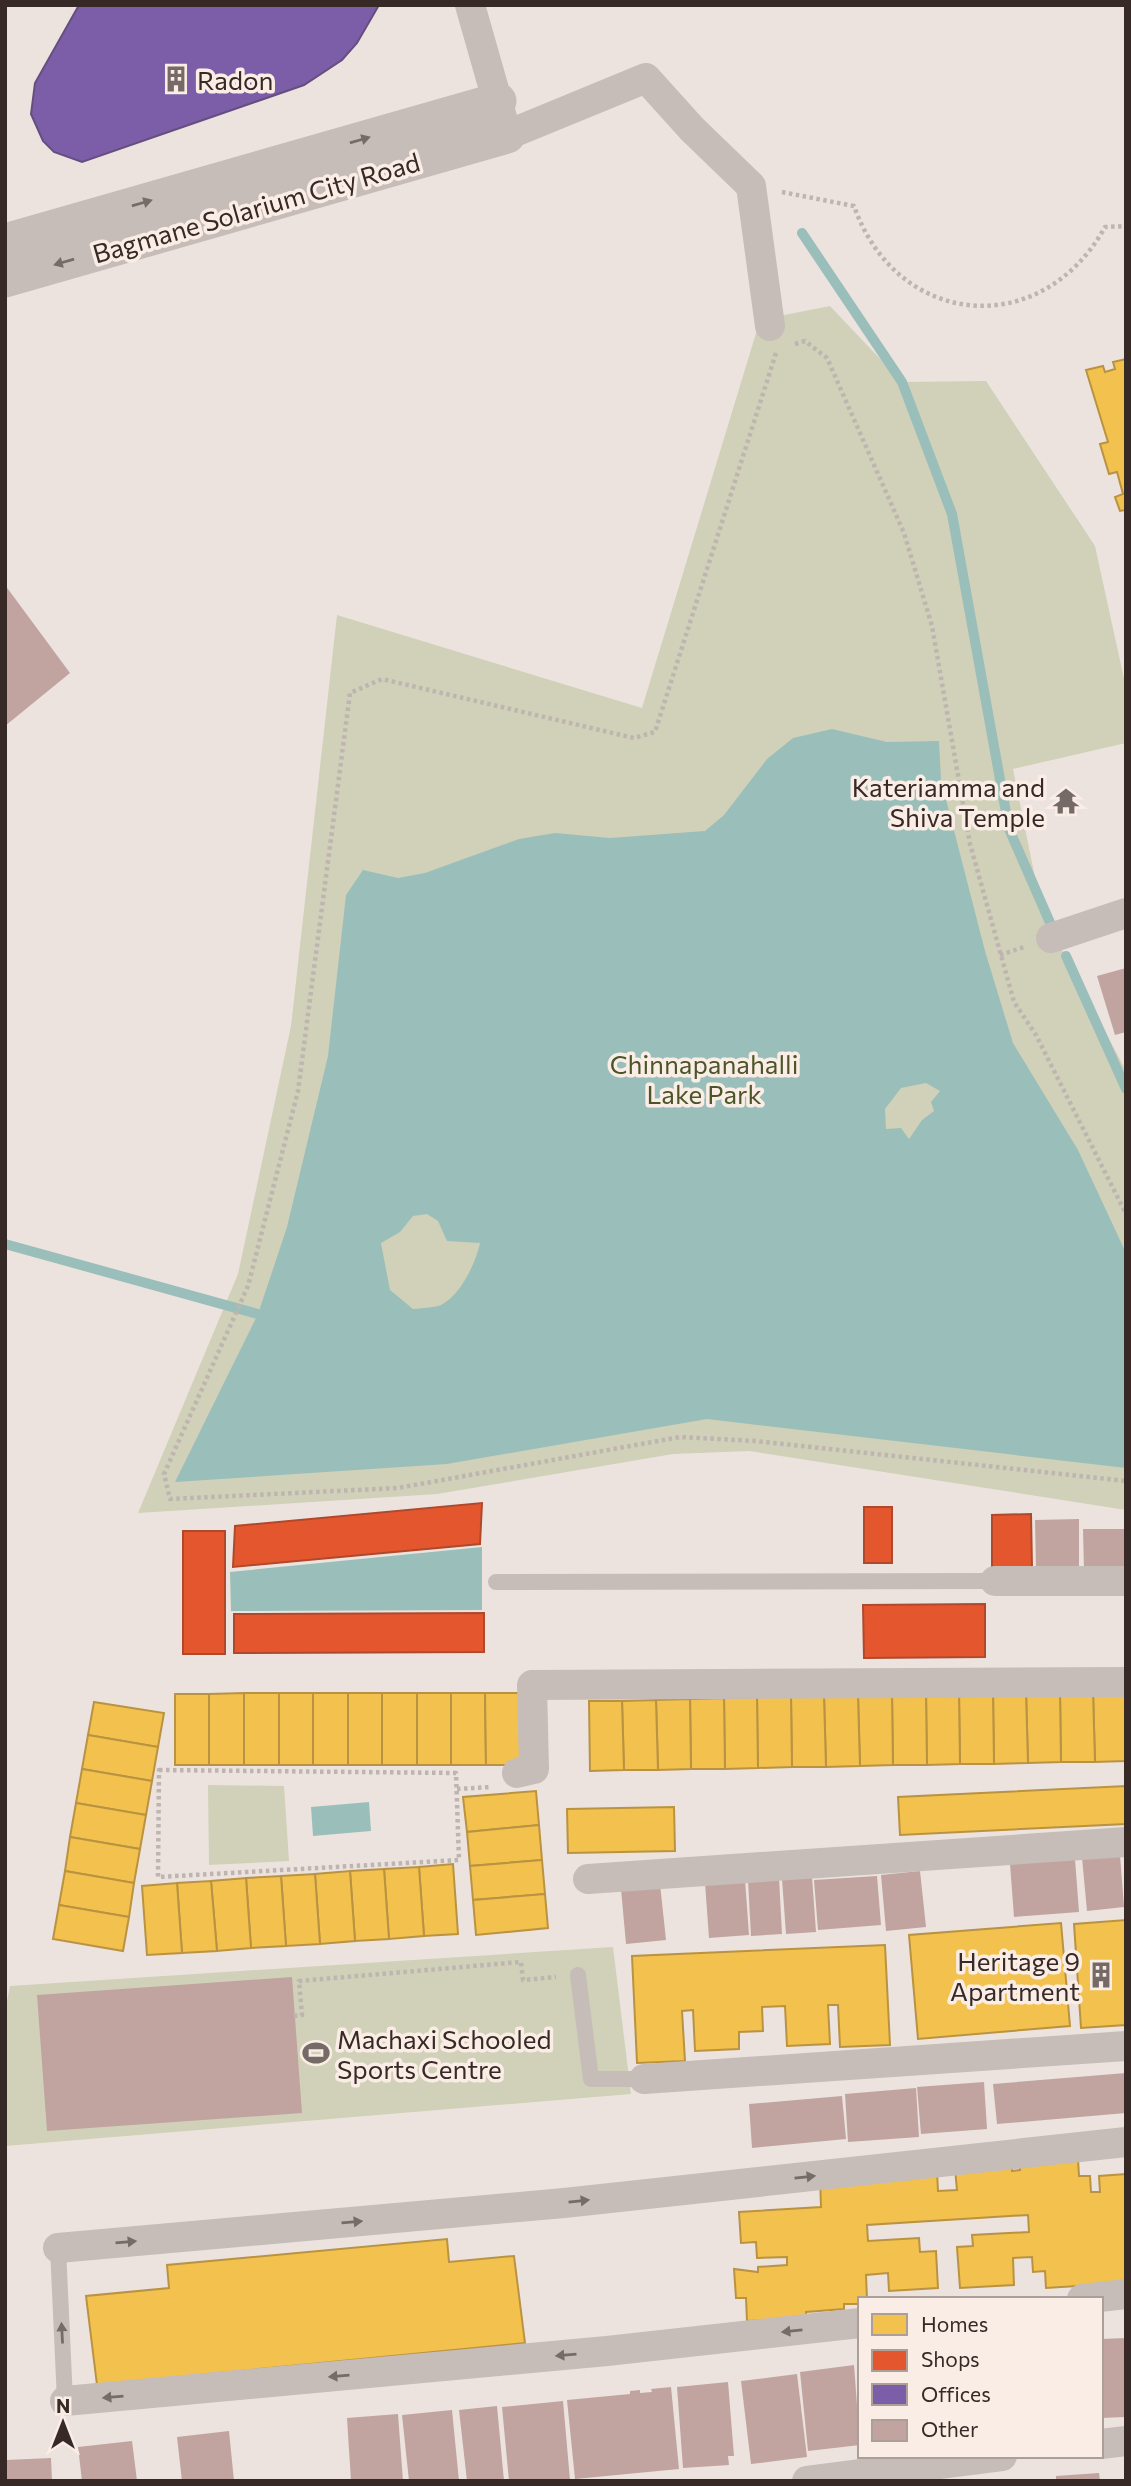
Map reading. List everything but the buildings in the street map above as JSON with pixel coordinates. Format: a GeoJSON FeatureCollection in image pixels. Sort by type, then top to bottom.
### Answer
{"type":"FeatureCollection","features":[{"type":"Feature","properties":{"kind":"street"},"geometry":{"type":"LineString","coordinates":[[470,5],[503,118],[646,78],[692,129],[751,186],[780,339]]}},
{"type":"Feature","properties":{"kind":"street","name":"Bagmane Solarium City Road"},"geometry":{"type":"LineString","coordinates":[[5,242],[503,118]]}},
{"type":"Feature","properties":{"kind":"street","name":"Bagmane Solarium City Road"},"geometry":{"type":"LineString","coordinates":[[5,279],[503,118]]}},
{"type":"Feature","properties":{"kind":"street"},"geometry":{"type":"LineString","coordinates":[[1051,938],[1126,913]]}},
{"type":"Feature","properties":{"kind":"street"},"geometry":{"type":"LineString","coordinates":[[995,1581],[1126,1581]]}},
{"type":"Feature","properties":{"kind":"street"},"geometry":{"type":"LineString","coordinates":[[517,1773],[534,1769],[532,1685],[1126,1682]]}},
{"type":"Feature","properties":{"kind":"street"},"geometry":{"type":"LineString","coordinates":[[588,1879],[1126,1842]]}},
{"type":"Feature","properties":{"kind":"street"},"geometry":{"type":"LineString","coordinates":[[644,2079],[1126,2046]]}},
{"type":"Feature","properties":{"kind":"street"},"geometry":{"type":"LineString","coordinates":[[58,2248],[564,2203],[1126,2142]]}},
{"type":"Feature","properties":{"kind":"street"},"geometry":{"type":"LineString","coordinates":[[1100,2297],[1126,2294]]}},
{"type":"Feature","properties":{"kind":"street"},"geometry":{"type":"LineString","coordinates":[[65,2401],[607,2351],[858,2323]]}},
{"type":"Feature","properties":{"kind":"street"},"geometry":{"type":"LineString","coordinates":[[1103,2444],[1126,2441]]}},
{"type":"Feature","properties":{"kind":"street"},"geometry":{"type":"LineString","coordinates":[[807,2481],[986,2458]]}},
{"type":"Feature","properties":{"kind":"lane"},"geometry":{"type":"LineString","coordinates":[[496,1582],[995,1581]]}},
{"type":"Feature","properties":{"kind":"lane"},"geometry":{"type":"LineString","coordinates":[[578,1975],[591,2079],[644,2079]]}},
{"type":"Feature","properties":{"kind":"lane"},"geometry":{"type":"LineString","coordinates":[[58,2248],[65,2401]]}},
{"type":"Feature","properties":{"kind":"path"},"geometry":{"type":"LineString","coordinates":[[751,186],[853,206],[862,229],[889,268],[930,295],[977,306],[1022,300],[1044,292],[1080,264],[1105,227],[1126,226]]}},
{"type":"Feature","properties":{"kind":"path"},"geometry":{"type":"LineString","coordinates":[[1126,1214],[1037,1035],[1014,1002],[971,844],[932,625],[904,533],[827,358],[805,341],[780,339],[656,732],[634,738],[382,679],[350,693],[298,1091],[248,1286],[164,1474],[170,1499],[398,1488],[680,1437],[755,1441],[1126,1481]]}},
{"type":"Feature","properties":{"kind":"path"},"geometry":{"type":"LineString","coordinates":[[159,1770],[456,1773],[459,1860],[158,1877],[159,1770]]}},
{"type":"Feature","properties":{"kind":"path"},"geometry":{"type":"LineString","coordinates":[[294,2015],[302,2015],[299,1981],[522,1962],[523,1980],[578,1975]]}},
{"type":"Feature","properties":{"kind":"green space","name":"Chinnapanahalli Lake Park"},"geometry":{"type":"Polygon","coordinates":[[[830,306],[902,382],[986,381],[1095,546],[1126,688],[1126,743],[1013,769],[1042,912],[1126,1071],[1126,1510],[749,1451],[673,1454],[437,1494],[138,1513],[238,1274],[291,1026],[337,615],[642,708],[760,320],[830,306]]]}},
{"type":"Feature","properties":{"kind":"green space"},"geometry":{"type":"Polygon","coordinates":[[[208,1785],[284,1786],[289,1861],[209,1865],[208,1785]]]}},
{"type":"Feature","properties":{"kind":"green space","name":"Machaxi Schooled Sports Centre"},"geometry":{"type":"Polygon","coordinates":[[[613,1947],[631,2094],[5,2146],[5,2012],[10,1986],[613,1947]]]}},
{"type":"Feature","properties":{"kind":"water","name":"Chinnapanahalli Lake Park"},"geometry":{"type":"Polygon","coordinates":[[[832,729],[887,742],[939,741],[941,780],[985,951],[1013,1043],[1078,1150],[1126,1253],[1126,1468],[707,1419],[447,1464],[175,1482],[258,1314],[287,1227],[328,1056],[346,895],[363,870],[398,878],[425,873],[519,839],[555,833],[610,838],[705,831],[724,815],[767,759],[793,738],[832,729]],[[926,1083],[901,1088],[885,1109],[886,1129],[901,1128],[909,1139],[922,1120],[934,1111],[931,1102],[940,1091],[926,1083]],[[427,1214],[413,1216],[400,1232],[381,1243],[390,1290],[413,1309],[441,1305],[455,1294],[471,1268],[480,1243],[447,1241],[438,1221],[427,1214]]]}},
{"type":"Feature","properties":{"kind":"water"},"geometry":{"type":"Polygon","coordinates":[[[482,1547],[482,1610],[231,1611],[230,1572],[482,1547]]]}},
{"type":"Feature","properties":{"kind":"water"},"geometry":{"type":"Polygon","coordinates":[[[369,1802],[371,1831],[313,1836],[311,1807],[369,1802]]]}},
{"type":"Feature","properties":{"kind":"waterway"},"geometry":{"type":"LineString","coordinates":[[802,233],[902,382],[952,514],[1009,829],[1055,934]]}},
{"type":"Feature","properties":{"kind":"waterway"},"geometry":{"type":"LineString","coordinates":[[1066,956],[1126,1089]]}},
{"type":"Feature","properties":{"kind":"waterway"},"geometry":{"type":"LineString","coordinates":[[5,1244],[258,1314]]}},
{"type":"Feature","properties":{"kind":"place","name":"Radon"},"geometry":{"type":"Point","coordinates":[176,79]}},
{"type":"Feature","properties":{"kind":"place","name":"Kateriamma and Shiva Temple"},"geometry":{"type":"Point","coordinates":[1066,801]}},
{"type":"Feature","properties":{"kind":"place","name":"Heritage 9 Apartment"},"geometry":{"type":"Point","coordinates":[1101,1975]}},
{"type":"Feature","properties":{"kind":"place","name":"Machaxi Schooled Sports Centre"},"geometry":{"type":"Point","coordinates":[316,2053]}}]}
